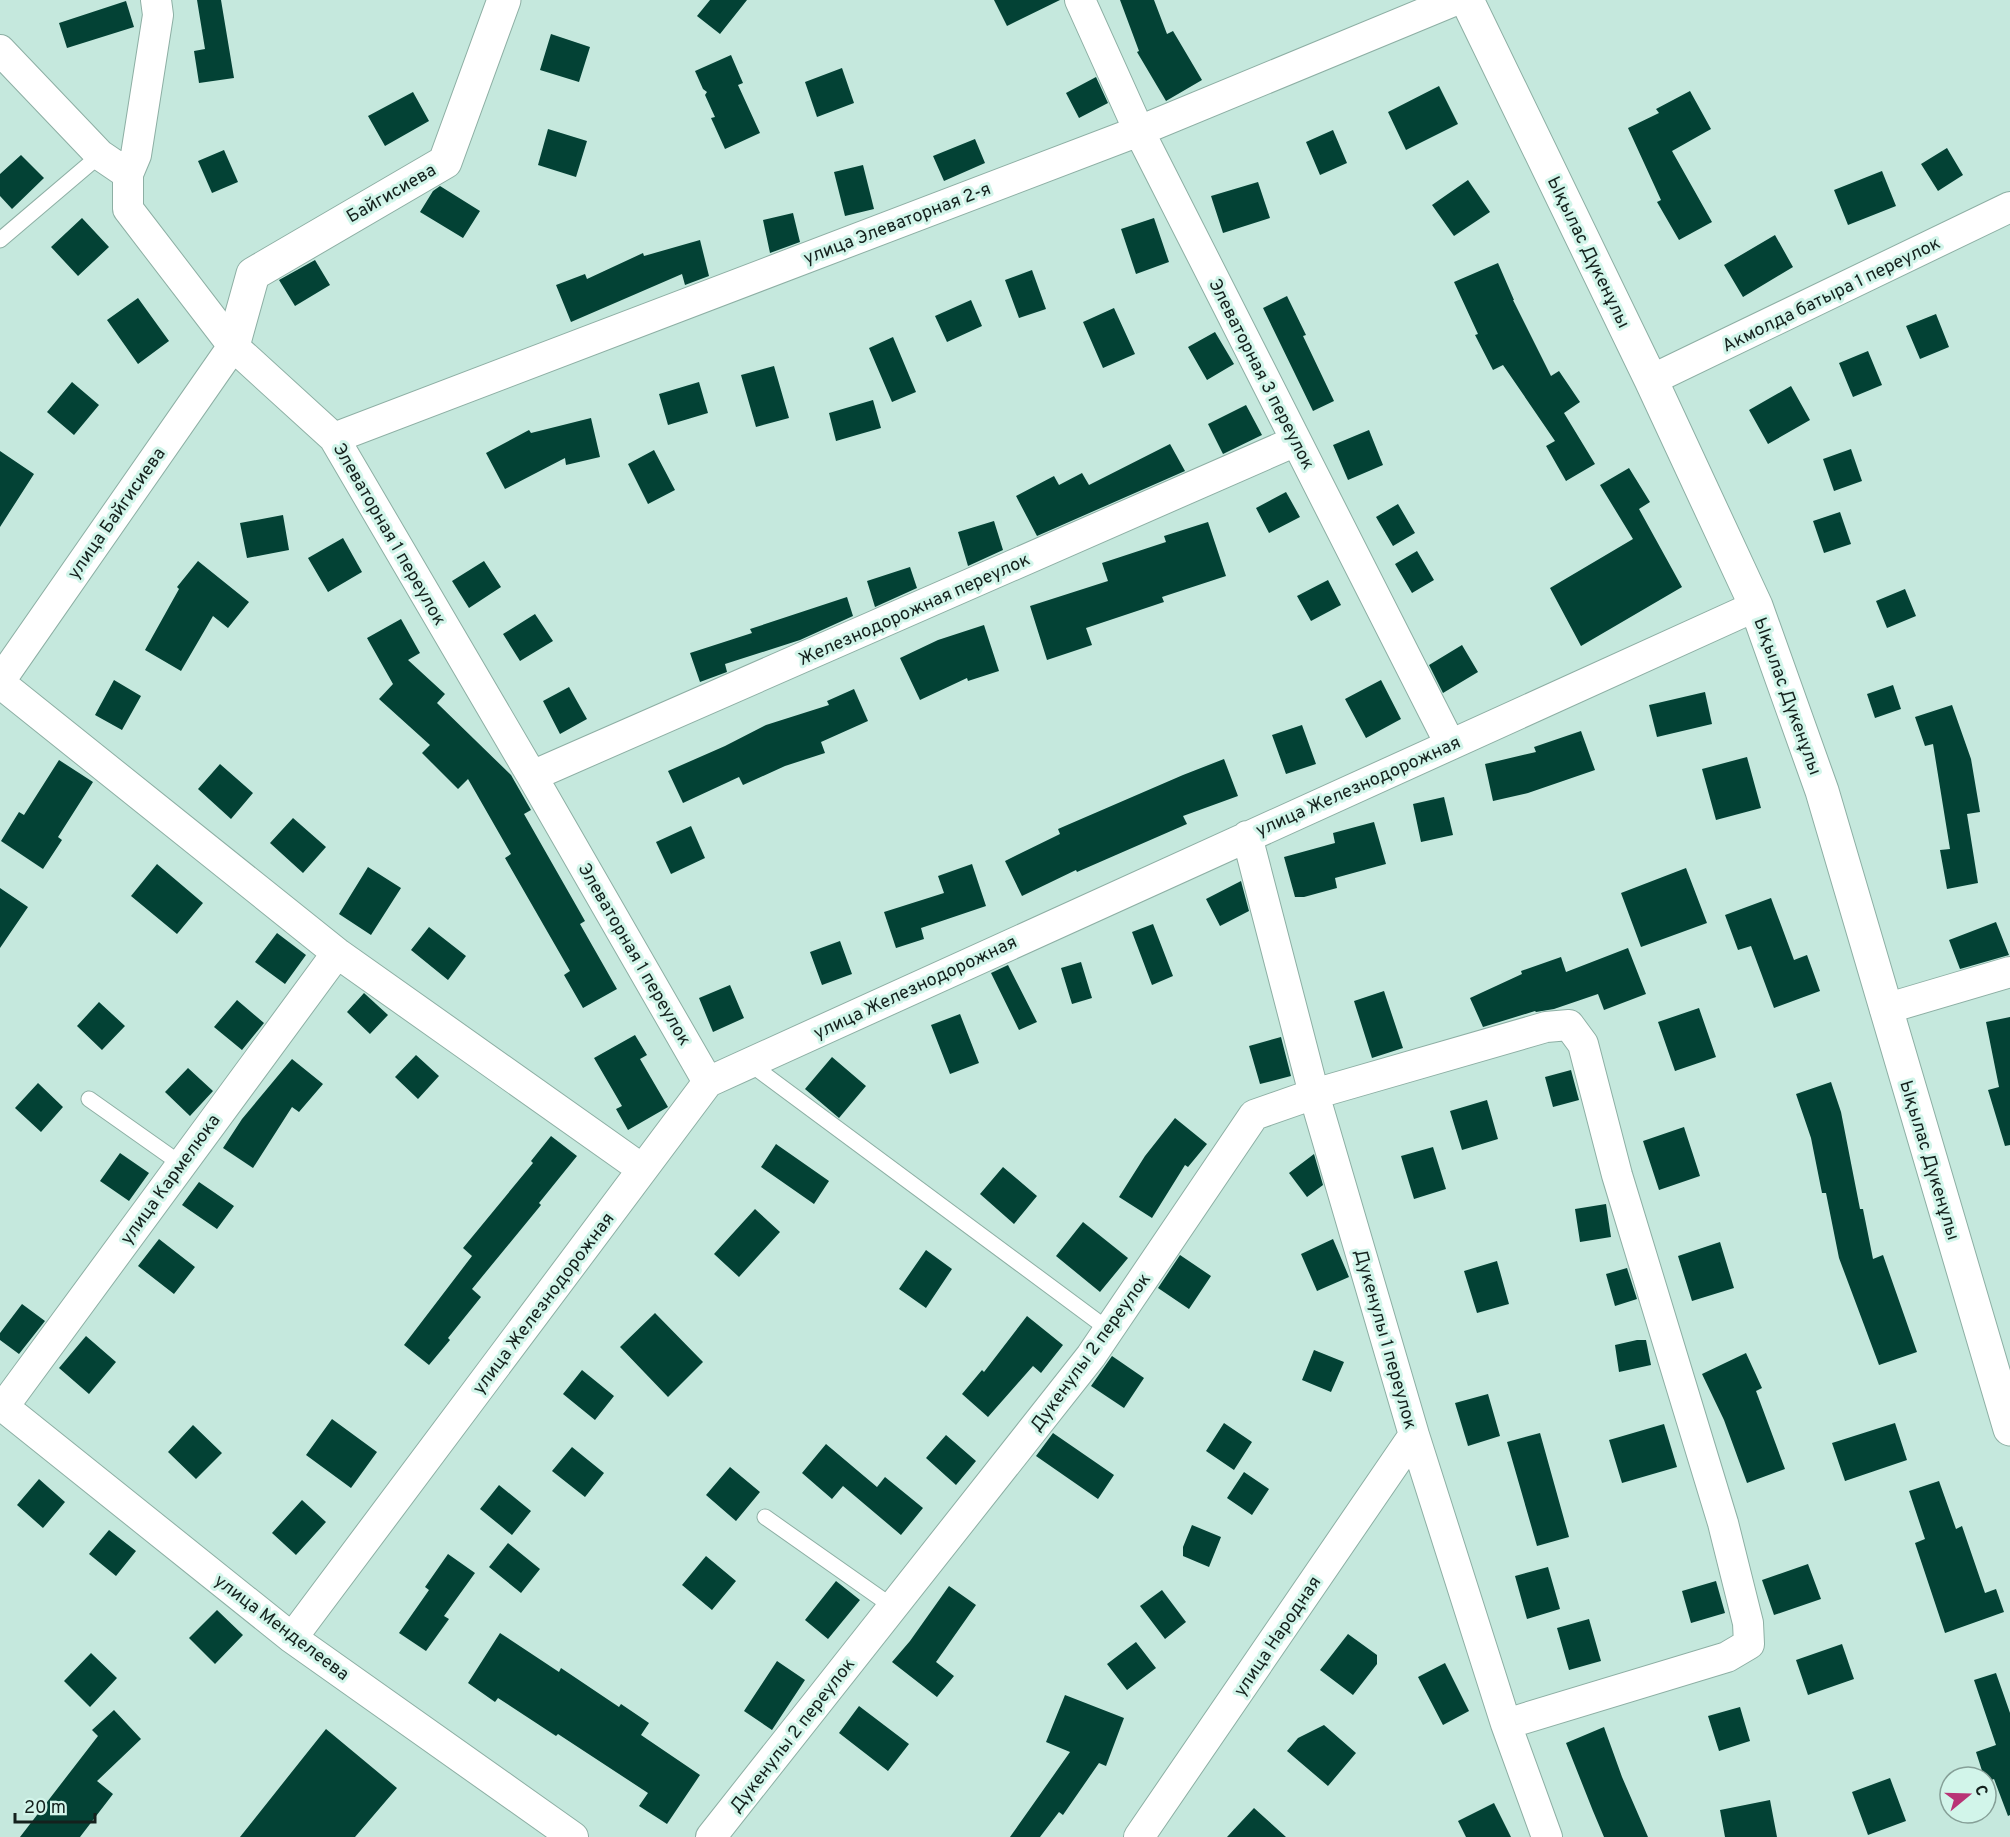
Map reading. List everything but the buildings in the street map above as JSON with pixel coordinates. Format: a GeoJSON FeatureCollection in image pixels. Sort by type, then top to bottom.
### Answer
{"type":"FeatureCollection","features":[{"type":"Feature","properties":{"kind":"street","name":"Элеваторная 1 переулок"},"geometry":{"type":"LineString","coordinates":[[156,0],[158,15],[136,155],[128,174],[128,208],[233,346],[334,438],[708,1082]]}},
{"type":"Feature","properties":{"kind":"street","name":"Байгисиева"},"geometry":{"type":"LineString","coordinates":[[233,346],[253,274],[445,162],[504,0]]}},
{"type":"Feature","properties":{"kind":"street","name":"Элеваторная 3 переулок"},"geometry":{"type":"LineString","coordinates":[[1080,0],[1139,131],[1450,744]]}},
{"type":"Feature","properties":{"kind":"street","name":"улица Элеваторная 2-я"},"geometry":{"type":"LineString","coordinates":[[334,438],[1139,131],[1456,0]]}},
{"type":"Feature","properties":{"kind":"street","name":"Ықылас Дүкенұлы"},"geometry":{"type":"LineString","coordinates":[[1467,0],[1651,380],[1756,606],[1822,791],[2010,1429]]}},
{"type":"Feature","properties":{"kind":"street"},"geometry":{"type":"LineString","coordinates":[[0,50],[100,155],[128,174]]}},
{"type":"Feature","properties":{"kind":"street","name":"Акмолда батыра 1 переулок"},"geometry":{"type":"LineString","coordinates":[[1651,380],[2010,207]]}},
{"type":"Feature","properties":{"kind":"street","name":"улица Байгисиева"},"geometry":{"type":"LineString","coordinates":[[0,682],[233,346]]}},
{"type":"Feature","properties":{"kind":"street","name":"Железнодорожная переулок"},"geometry":{"type":"LineString","coordinates":[[532,776],[1296,441]]}},
{"type":"Feature","properties":{"kind":"street","name":"улица Железнодорожная"},"geometry":{"type":"LineString","coordinates":[[292,1638],[708,1082],[1756,606]]}},
{"type":"Feature","properties":{"kind":"street"},"geometry":{"type":"LineString","coordinates":[[0,682],[337,953],[642,1169]]}},
{"type":"Feature","properties":{"kind":"street","name":"Дукенулы 1 переулок"},"geometry":{"type":"LineString","coordinates":[[1246,836],[1314,1094],[1414,1435],[1506,1724],[1547,1837]]}},
{"type":"Feature","properties":{"kind":"street","name":"улица Кармелюка"},"geometry":{"type":"LineString","coordinates":[[2,1405],[337,953]]}},
{"type":"Feature","properties":{"kind":"street"},"geometry":{"type":"LineString","coordinates":[[1885,1009],[2010,972]]}},
{"type":"Feature","properties":{"kind":"street","name":"Дукенулы 2 переулок"},"geometry":{"type":"LineString","coordinates":[[711,1837],[1091,1356],[1254,1115],[1314,1094],[1546,1027],[1569,1025],[1583,1044],[1617,1175],[1724,1523],[1748,1623],[1749,1644],[1727,1657],[1506,1724]]}},
{"type":"Feature","properties":{"kind":"street","name":"улица Менделеева"},"geometry":{"type":"LineString","coordinates":[[2,1405],[292,1638],[573,1837]]}},
{"type":"Feature","properties":{"kind":"street","name":"улица Народная"},"geometry":{"type":"LineString","coordinates":[[1139,1837],[1414,1435]]}},
{"type":"Feature","properties":{"kind":"lane"},"geometry":{"type":"LineString","coordinates":[[0,240],[100,155]]}},
{"type":"Feature","properties":{"kind":"lane"},"geometry":{"type":"LineString","coordinates":[[749,1063],[1109,1330]]}},
{"type":"Feature","properties":{"kind":"lane"},"geometry":{"type":"LineString","coordinates":[[89,1099],[181,1164]]}},
{"type":"Feature","properties":{"kind":"lane"},"geometry":{"type":"LineString","coordinates":[[765,1517],[893,1607]]}}]}
